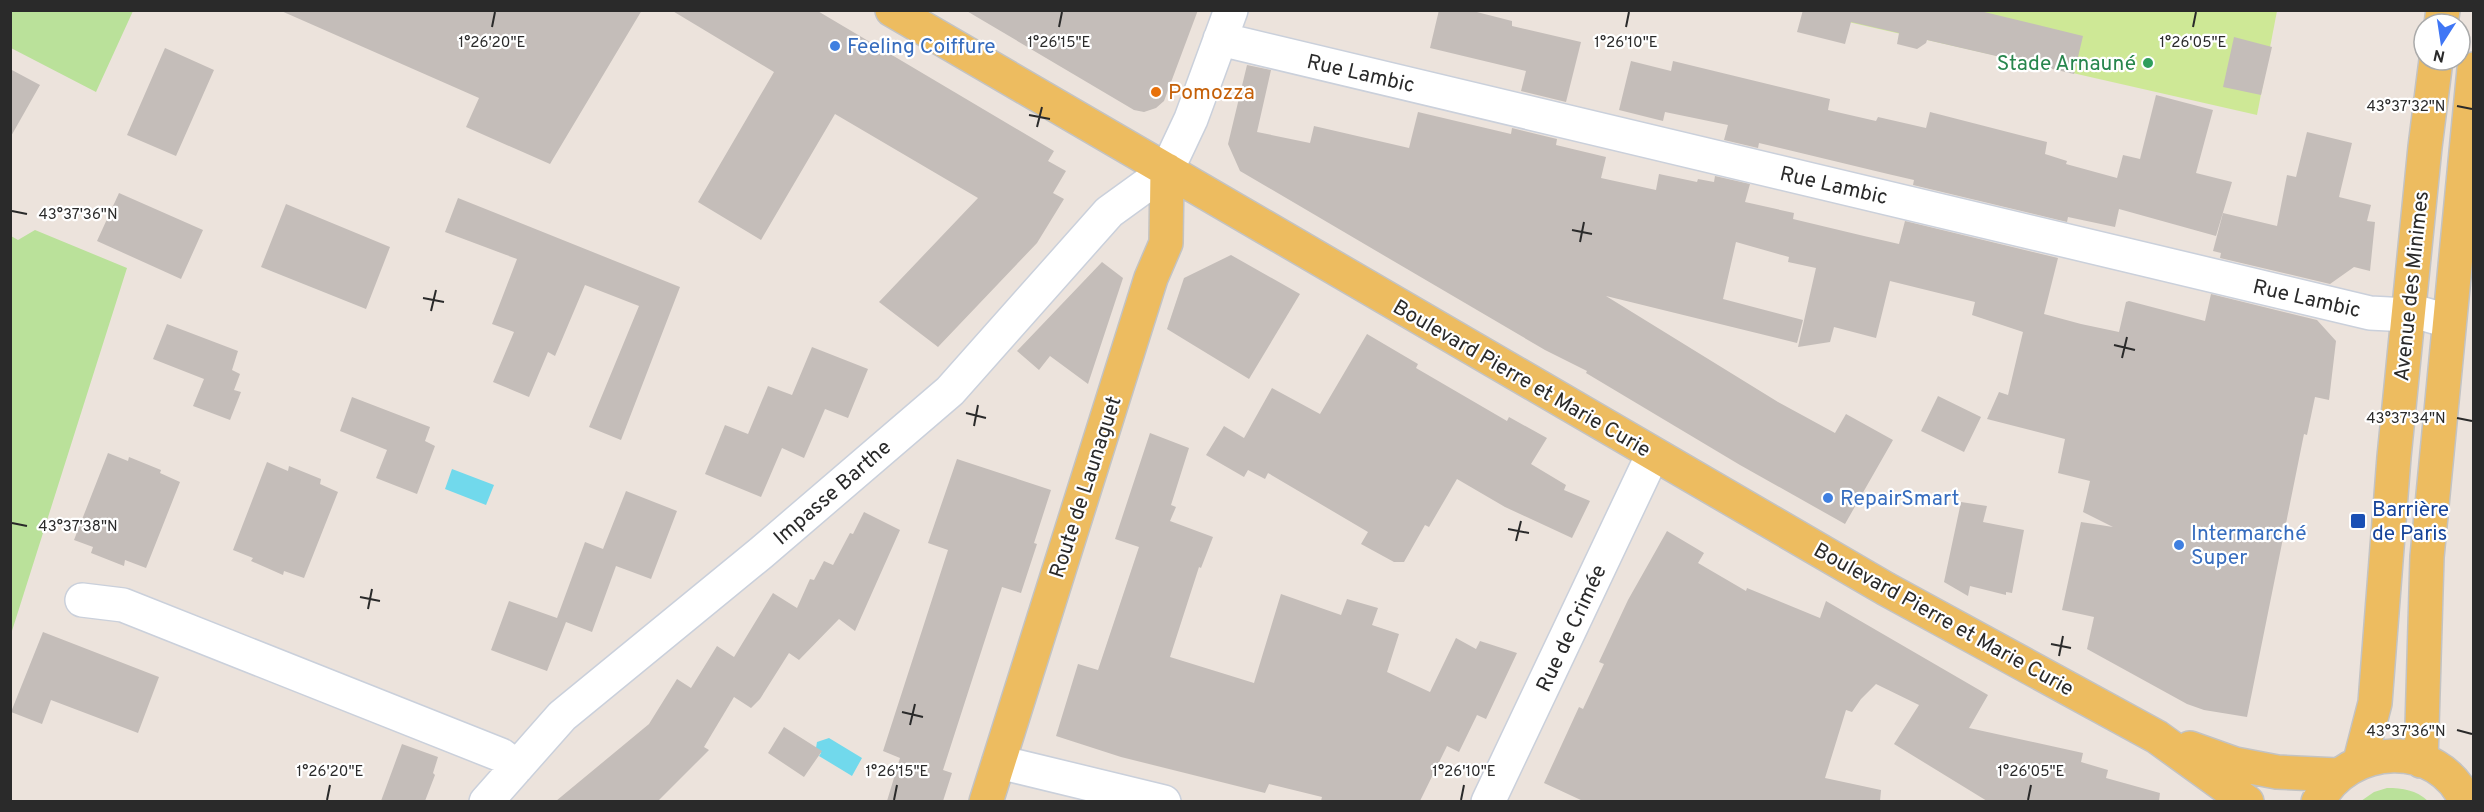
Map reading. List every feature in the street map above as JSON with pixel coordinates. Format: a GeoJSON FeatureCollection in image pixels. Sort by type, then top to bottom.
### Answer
{"type":"FeatureCollection","features":[{"type":"Feature","properties":{"kind":"main road","name":"Boulevard Pierre et Marie Curie"},"geometry":{"type":"LineString","coordinates":[[892,10],[1886,589],[2157,737],[2247,801]]}},
{"type":"Feature","properties":{"kind":"main road","name":"Avenue des Minimes"},"geometry":{"type":"LineString","coordinates":[[2421,761],[2427,557],[2474,69]]}},
{"type":"Feature","properties":{"kind":"main road","name":"Avenue des Minimes"},"geometry":{"type":"LineString","coordinates":[[2349,768],[2375,703],[2394,457],[2434,72]]}},
{"type":"Feature","properties":{"kind":"main road","name":"Route de Launaguet"},"geometry":{"type":"LineString","coordinates":[[986,801],[1151,278],[1166,243],[1167,170]]}},
{"type":"Feature","properties":{"kind":"main road","name":"Boulevard Pierre et Marie Curie"},"geometry":{"type":"LineString","coordinates":[[2157,737],[2235,764],[2277,772],[2349,768],[2383,755],[2406,756],[2442,771],[2468,798]]}},
{"type":"Feature","properties":{"kind":"main road"},"geometry":{"type":"LineString","coordinates":[[2318,801],[2328,786],[2349,768]]}},
{"type":"Feature","properties":{"kind":"street"},"geometry":{"type":"LineString","coordinates":[[1167,170],[1191,119],[1226,25]]}},
{"type":"Feature","properties":{"kind":"street","name":"Rue Lambic"},"geometry":{"type":"LineString","coordinates":[[1226,25],[2370,313],[2408,315],[2420,313],[2448,321]]}},
{"type":"Feature","properties":{"kind":"street","name":"Impasse Barthe"},"geometry":{"type":"LineString","coordinates":[[486,801],[562,716],[760,553],[950,391],[1109,212],[1167,170]]}},
{"type":"Feature","properties":{"kind":"street","name":"Rue de Crimée"},"geometry":{"type":"LineString","coordinates":[[1488,801],[1653,454]]}},
{"type":"Feature","properties":{"kind":"street"},"geometry":{"type":"LineString","coordinates":[[82,600],[123,605],[501,755],[517,767]]}},
{"type":"Feature","properties":{"kind":"street"},"geometry":{"type":"LineString","coordinates":[[999,762],[1164,801]]}},
{"type":"Feature","properties":{"kind":"green space"},"geometry":{"type":"Polygon","coordinates":[[[10,11],[133,11],[96,92],[11,48],[10,11]]]}},
{"type":"Feature","properties":{"kind":"green space","name":"Stade Arnauné"},"geometry":{"type":"Polygon","coordinates":[[[1800,11],[2277,11],[2257,115],[1800,11]]]}},
{"type":"Feature","properties":{"kind":"green space"},"geometry":{"type":"Polygon","coordinates":[[[35,230],[127,268],[11,634],[11,236],[18,240],[35,230]]]}},
{"type":"Feature","properties":{"kind":"green space"},"geometry":{"type":"Polygon","coordinates":[[[2387,788],[2409,790],[2428,801],[2361,801],[2374,792],[2387,788]]]}},
{"type":"Feature","properties":{"kind":"water"},"geometry":{"type":"Polygon","coordinates":[[[452,469],[494,485],[486,505],[445,489],[452,469]]]}},
{"type":"Feature","properties":{"kind":"water"},"geometry":{"type":"Polygon","coordinates":[[[829,738],[862,758],[852,776],[819,756],[821,753],[816,748],[817,742],[829,738]]]}},
{"type":"Feature","properties":{"kind":"building"},"geometry":{"type":"Polygon","coordinates":[[[279,10],[642,10],[550,164],[466,127],[479,98],[279,10]]]}},
{"type":"Feature","properties":{"kind":"building"},"geometry":{"type":"Polygon","coordinates":[[[671,10],[816,10],[1054,151],[1048,161],[1066,171],[1053,193],[1064,199],[1037,243],[938,347],[879,302],[978,198],[835,114],[761,240],[698,202],[774,72],[671,10]]]}},
{"type":"Feature","properties":{"kind":"building"},"geometry":{"type":"Polygon","coordinates":[[[965,10],[1198,10],[1164,101],[1156,108],[1144,112],[1134,110],[965,10]]]}},
{"type":"Feature","properties":{"kind":"building"},"geometry":{"type":"Polygon","coordinates":[[[1439,10],[1469,10],[1512,21],[1512,26],[1581,42],[1566,102],[1521,91],[1526,71],[1430,48],[1439,10]]]}},
{"type":"Feature","properties":{"kind":"building"},"geometry":{"type":"Polygon","coordinates":[[[1803,10],[1976,10],[2083,36],[2074,74],[1927,40],[1917,49],[1897,44],[1899,33],[1851,22],[1845,44],[1797,32],[1803,10]]]}},
{"type":"Feature","properties":{"kind":"building"},"geometry":{"type":"Polygon","coordinates":[[[2234,37],[2272,47],[2261,95],[2223,87],[2234,37]]]}},
{"type":"Feature","properties":{"kind":"building"},"geometry":{"type":"Polygon","coordinates":[[[165,48],[214,70],[176,156],[127,135],[165,48]]]}},
{"type":"Feature","properties":{"kind":"building"},"geometry":{"type":"Polygon","coordinates":[[[1631,61],[1671,71],[1673,61],[1830,99],[1828,110],[1876,121],[1878,117],[1926,128],[1930,112],[2047,142],[2045,154],[2067,161],[2066,164],[2117,178],[2123,155],[2140,159],[2156,95],[2213,110],[2196,173],[2232,182],[2216,236],[2119,209],[2115,227],[2068,217],[2067,222],[1913,185],[1914,180],[1759,143],[1758,148],[1724,140],[1728,125],[1665,112],[1663,121],[1619,110],[1631,61]]]}},
{"type":"Feature","properties":{"kind":"building"},"geometry":{"type":"Polygon","coordinates":[[[1247,65],[1271,70],[1257,132],[1310,143],[1314,126],[1409,148],[1418,112],[1511,134],[1512,128],[1557,139],[1556,145],[1606,157],[1601,178],[1656,190],[1659,174],[1697,182],[1698,179],[1714,182],[1715,176],[1750,184],[1745,202],[1794,213],[1793,219],[1864,236],[1899,244],[1905,221],[2058,258],[2044,314],[2081,324],[2119,332],[2126,302],[2129,301],[2205,321],[2211,294],[2317,320],[2336,341],[2329,400],[2315,397],[2307,435],[2304,434],[2247,717],[2204,710],[2187,704],[2087,649],[2094,617],[2062,610],[2081,522],[2113,527],[2083,512],[2090,481],[2058,473],[2065,439],[1987,419],[1999,392],[2008,395],[2023,332],[1972,315],[1975,302],[1890,281],[1876,338],[1834,327],[1830,342],[1798,347],[1816,268],[1788,262],[1789,257],[1736,242],[1723,299],[1803,320],[1797,343],[1606,296],[1778,402],[1835,433],[1846,414],[1893,440],[1845,524],[1740,465],[1586,373],[1587,371],[1545,350],[1240,171],[1228,144],[1247,65]]]}},
{"type":"Feature","properties":{"kind":"building"},"geometry":{"type":"Polygon","coordinates":[[[10,69],[40,85],[10,138],[10,69]]]}},
{"type":"Feature","properties":{"kind":"building"},"geometry":{"type":"Polygon","coordinates":[[[2307,132],[2352,143],[2339,197],[2371,205],[2367,221],[2375,222],[2370,271],[2354,267],[2330,284],[2220,258],[2221,253],[2213,251],[2223,213],[2277,226],[2287,175],[2296,177],[2307,132]]]}},
{"type":"Feature","properties":{"kind":"building"},"geometry":{"type":"Polygon","coordinates":[[[119,193],[203,230],[181,279],[97,241],[119,193]]]}},
{"type":"Feature","properties":{"kind":"building"},"geometry":{"type":"Polygon","coordinates":[[[458,198],[680,287],[621,440],[589,427],[639,306],[585,285],[555,356],[548,352],[529,397],[493,382],[514,332],[492,324],[517,259],[445,232],[458,198]]]}},
{"type":"Feature","properties":{"kind":"building"},"geometry":{"type":"Polygon","coordinates":[[[286,204],[390,247],[366,309],[261,267],[286,204]]]}},
{"type":"Feature","properties":{"kind":"building"},"geometry":{"type":"Polygon","coordinates":[[[1231,255],[1300,294],[1249,379],[1167,329],[1184,278],[1231,255]]]}},
{"type":"Feature","properties":{"kind":"building"},"geometry":{"type":"Polygon","coordinates":[[[1102,262],[1123,278],[1088,384],[1050,356],[1039,370],[1017,351],[1102,262]]]}},
{"type":"Feature","properties":{"kind":"building"},"geometry":{"type":"Polygon","coordinates":[[[167,324],[238,351],[232,370],[240,374],[234,390],[241,392],[230,420],[193,406],[204,379],[153,359],[167,324]]]}},
{"type":"Feature","properties":{"kind":"building"},"geometry":{"type":"Polygon","coordinates":[[[1367,334],[1418,364],[1416,368],[1507,421],[1509,417],[1547,438],[1531,464],[1566,485],[1564,490],[1590,501],[1572,538],[1505,507],[1457,479],[1429,527],[1425,525],[1404,562],[1394,562],[1361,544],[1368,532],[1268,473],[1265,479],[1248,470],[1244,477],[1206,455],[1224,426],[1244,438],[1272,388],[1320,414],[1367,334]]]}},
{"type":"Feature","properties":{"kind":"building"},"geometry":{"type":"Polygon","coordinates":[[[812,347],[868,369],[848,418],[825,409],[804,458],[782,448],[761,497],[705,474],[725,425],[748,434],[768,386],[792,395],[812,347]]]}},
{"type":"Feature","properties":{"kind":"building"},"geometry":{"type":"Polygon","coordinates":[[[1938,396],[1981,417],[1964,452],[1921,431],[1938,396]]]}},
{"type":"Feature","properties":{"kind":"building"},"geometry":{"type":"Polygon","coordinates":[[[352,397],[430,427],[425,441],[435,446],[417,494],[376,478],[387,450],[340,431],[352,397]]]}},
{"type":"Feature","properties":{"kind":"building"},"geometry":{"type":"Polygon","coordinates":[[[1150,433],[1189,448],[1171,505],[1176,507],[1170,521],[1213,537],[1201,568],[1199,567],[1170,657],[1254,683],[1281,594],[1341,615],[1347,599],[1378,608],[1372,625],[1399,634],[1387,672],[1430,692],[1456,638],[1476,649],[1480,641],[1517,653],[1486,719],[1477,715],[1459,752],[1447,746],[1420,801],[1321,801],[1322,797],[1269,784],[1265,793],[1121,757],[1056,736],[1078,664],[1098,670],[1139,547],[1115,539],[1150,433]]]}},
{"type":"Feature","properties":{"kind":"building"},"geometry":{"type":"Polygon","coordinates":[[[108,453],[128,461],[129,457],[161,470],[160,473],[180,482],[146,568],[125,560],[124,566],[91,553],[93,547],[74,540],[108,453]]]}},
{"type":"Feature","properties":{"kind":"building"},"geometry":{"type":"Polygon","coordinates":[[[957,459],[1051,490],[1021,593],[1002,587],[943,770],[952,773],[943,801],[887,801],[900,758],[883,751],[948,550],[928,543],[957,459]]]}},
{"type":"Feature","properties":{"kind":"building"},"geometry":{"type":"Polygon","coordinates":[[[267,462],[288,471],[289,466],[321,479],[320,484],[338,492],[304,578],[284,571],[283,575],[233,550],[267,462]]]}},
{"type":"Feature","properties":{"kind":"building"},"geometry":{"type":"Polygon","coordinates":[[[626,491],[677,511],[651,579],[616,566],[592,632],[566,622],[547,671],[491,650],[509,601],[557,618],[585,542],[603,549],[626,491]]]}},
{"type":"Feature","properties":{"kind":"building"},"geometry":{"type":"Polygon","coordinates":[[[1961,502],[1987,506],[1983,522],[2024,530],[2012,593],[2006,592],[2006,595],[1970,586],[1968,596],[1944,582],[1961,502]]]}},
{"type":"Feature","properties":{"kind":"building"},"geometry":{"type":"Polygon","coordinates":[[[864,512],[900,530],[855,631],[839,619],[799,660],[789,653],[760,699],[751,708],[734,697],[704,747],[709,750],[658,801],[556,801],[649,724],[677,679],[691,688],[717,646],[734,657],[773,593],[797,608],[810,579],[814,580],[824,561],[833,565],[864,512]]]}},
{"type":"Feature","properties":{"kind":"building"},"geometry":{"type":"Polygon","coordinates":[[[1667,531],[1704,553],[1698,563],[1746,591],[1747,588],[1820,618],[1826,601],[1988,695],[1969,728],[2083,753],[2081,762],[2108,770],[2106,778],[2160,793],[2159,801],[1987,801],[1894,744],[1919,705],[1876,684],[1852,712],[1846,710],[1825,778],[1881,790],[1880,801],[1583,801],[1544,783],[1579,707],[1583,709],[1604,664],[1599,662],[1628,600],[1667,531]]]}},
{"type":"Feature","properties":{"kind":"building"},"geometry":{"type":"Polygon","coordinates":[[[43,632],[159,677],[138,733],[51,700],[42,724],[11,712],[43,632]]]}},
{"type":"Feature","properties":{"kind":"building"},"geometry":{"type":"Polygon","coordinates":[[[784,727],[822,751],[804,777],[768,753],[784,727]]]}},
{"type":"Feature","properties":{"kind":"building"},"geometry":{"type":"Polygon","coordinates":[[[402,744],[438,757],[433,773],[435,775],[425,801],[381,801],[402,744]]]}},
{"type":"Feature","properties":{"kind":"place","name":"Feeling Coiffure"},"geometry":{"type":"Point","coordinates":[835,46]}},
{"type":"Feature","properties":{"kind":"place","name":"Stade Arnauné"},"geometry":{"type":"Point","coordinates":[2148,63]}},
{"type":"Feature","properties":{"kind":"place","name":"Pomozza"},"geometry":{"type":"Point","coordinates":[1156,92]}},
{"type":"Feature","properties":{"kind":"place","name":"RepairSmart"},"geometry":{"type":"Point","coordinates":[1828,498]}},
{"type":"Feature","properties":{"kind":"place","name":"Barrière de Paris"},"geometry":{"type":"Point","coordinates":[2358,521]}},
{"type":"Feature","properties":{"kind":"place","name":"Intermarché Super"},"geometry":{"type":"Point","coordinates":[2179,545]}}]}
